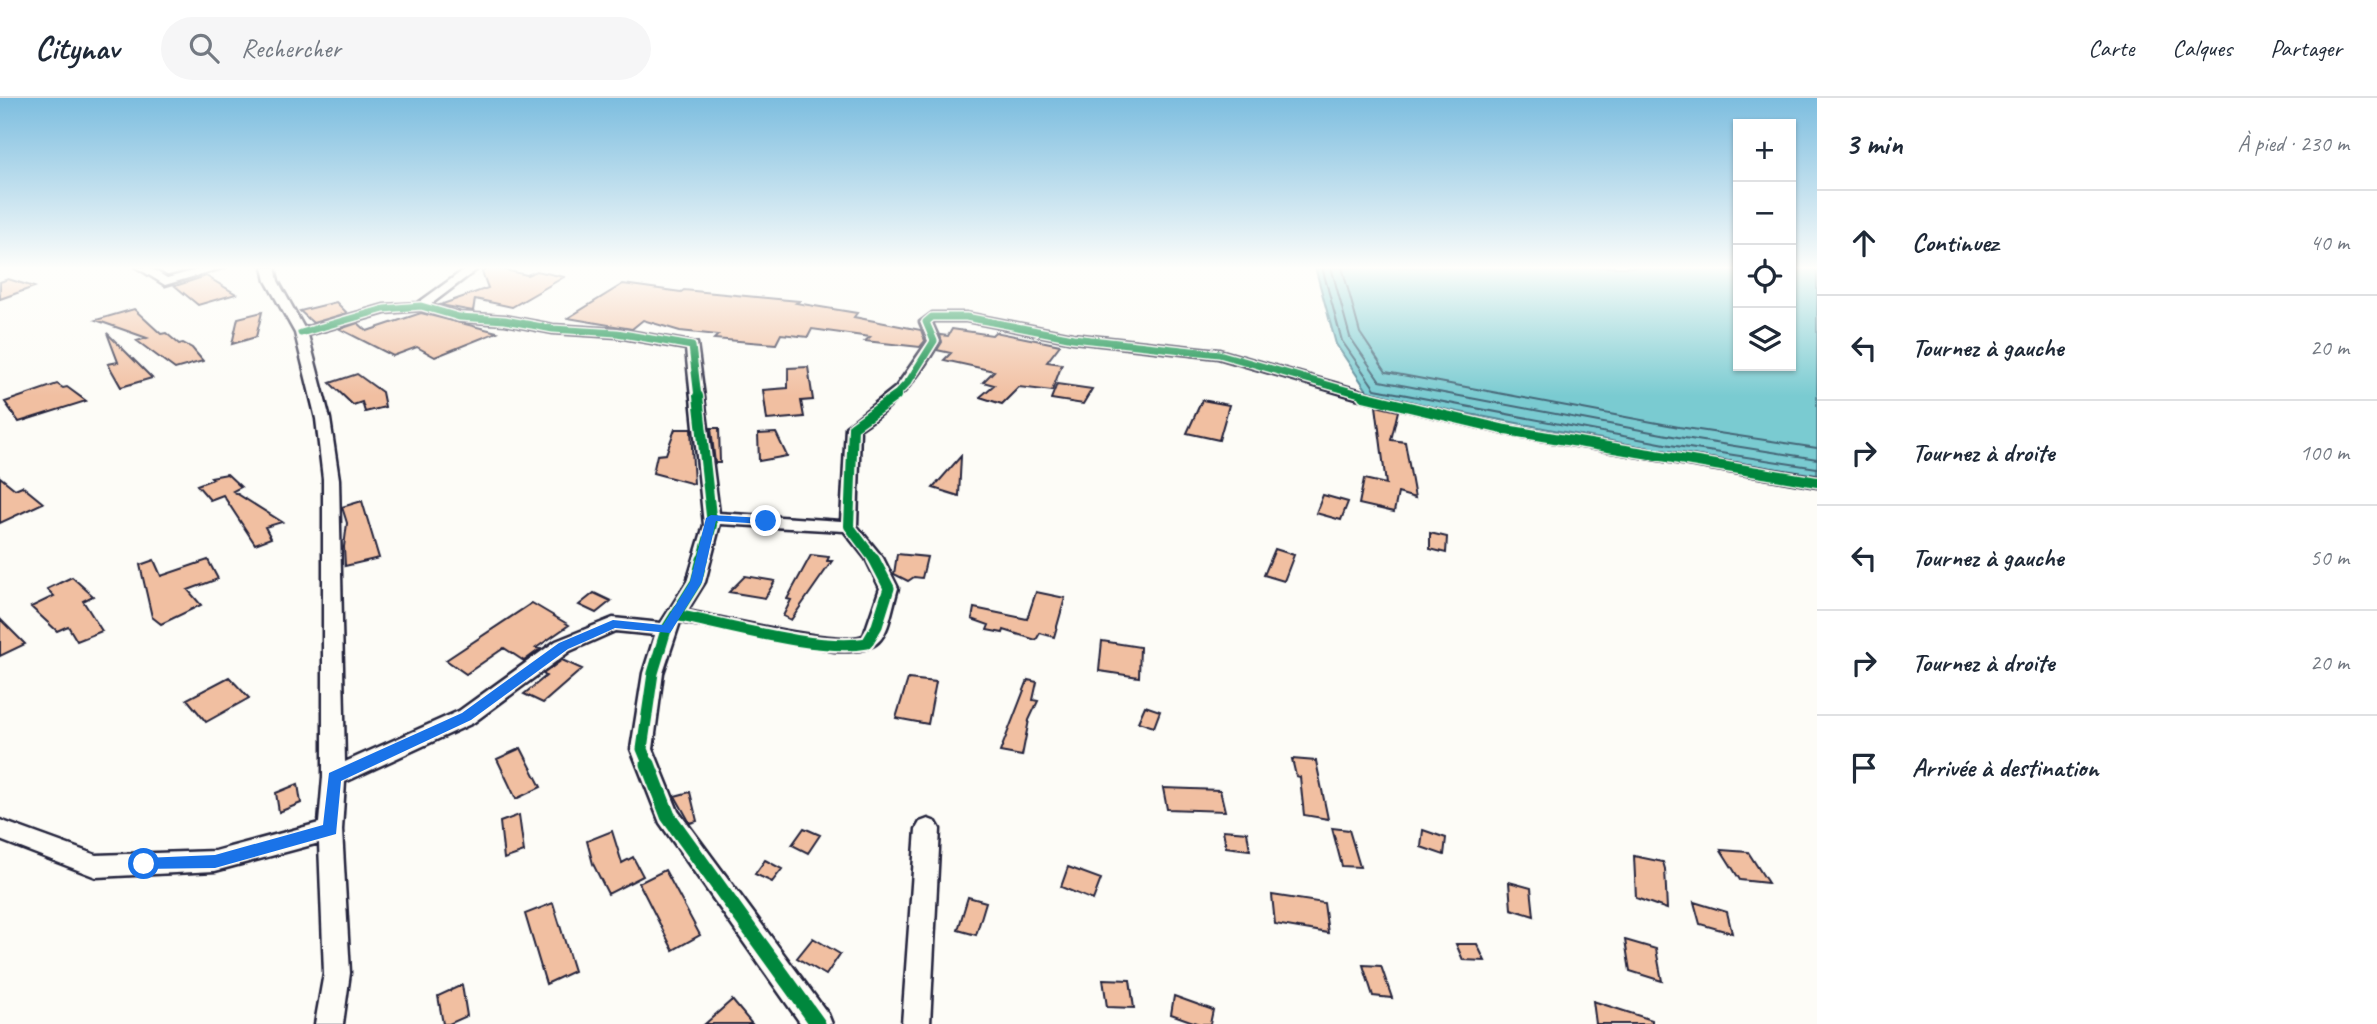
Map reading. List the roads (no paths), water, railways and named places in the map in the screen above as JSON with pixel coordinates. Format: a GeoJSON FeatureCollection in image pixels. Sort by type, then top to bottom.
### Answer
{"type":"FeatureCollection","features":[{"type":"Feature","properties":{"kind":"street"},"geometry":{"type":"LineString","coordinates":[[288,310],[301,333],[323,419],[331,479],[334,777],[330,830],[337,973],[329,1024]]}},
{"type":"Feature","properties":{"kind":"street"},"geometry":{"type":"LineString","coordinates":[[301,333],[380,310]]}},
{"type":"Feature","properties":{"kind":"street"},"geometry":{"type":"LineString","coordinates":[[436,310],[459,317],[505,320],[553,329],[617,333],[692,346],[711,518],[696,582],[671,623],[653,673],[642,749],[668,816],[818,1024]]}},
{"type":"Feature","properties":{"kind":"street"},"geometry":{"type":"LineString","coordinates":[[334,777],[466,717],[563,646],[613,624],[719,622],[795,639],[854,646],[866,644],[873,637],[889,588],[874,558],[849,526],[853,428],[886,407],[907,385],[934,341],[926,322],[932,317],[967,317],[1073,338],[1219,354],[1365,396],[1506,430],[1817,482]]}},
{"type":"Feature","properties":{"kind":"street"},"geometry":{"type":"LineString","coordinates":[[711,518],[849,526]]}},
{"type":"Feature","properties":{"kind":"street"},"geometry":{"type":"LineString","coordinates":[[916,1024],[928,829]]}},
{"type":"Feature","properties":{"kind":"street"},"geometry":{"type":"LineString","coordinates":[[0,830],[96,866],[215,861],[330,830]]}},
{"type":"Feature","properties":{"kind":"water"},"geometry":{"type":"Polygon","coordinates":[[[1327,310],[1733,310],[1733,371],[1796,371],[1796,310],[1817,310],[1817,475],[1675,453],[1370,395],[1336,344],[1327,310]]]}}]}
